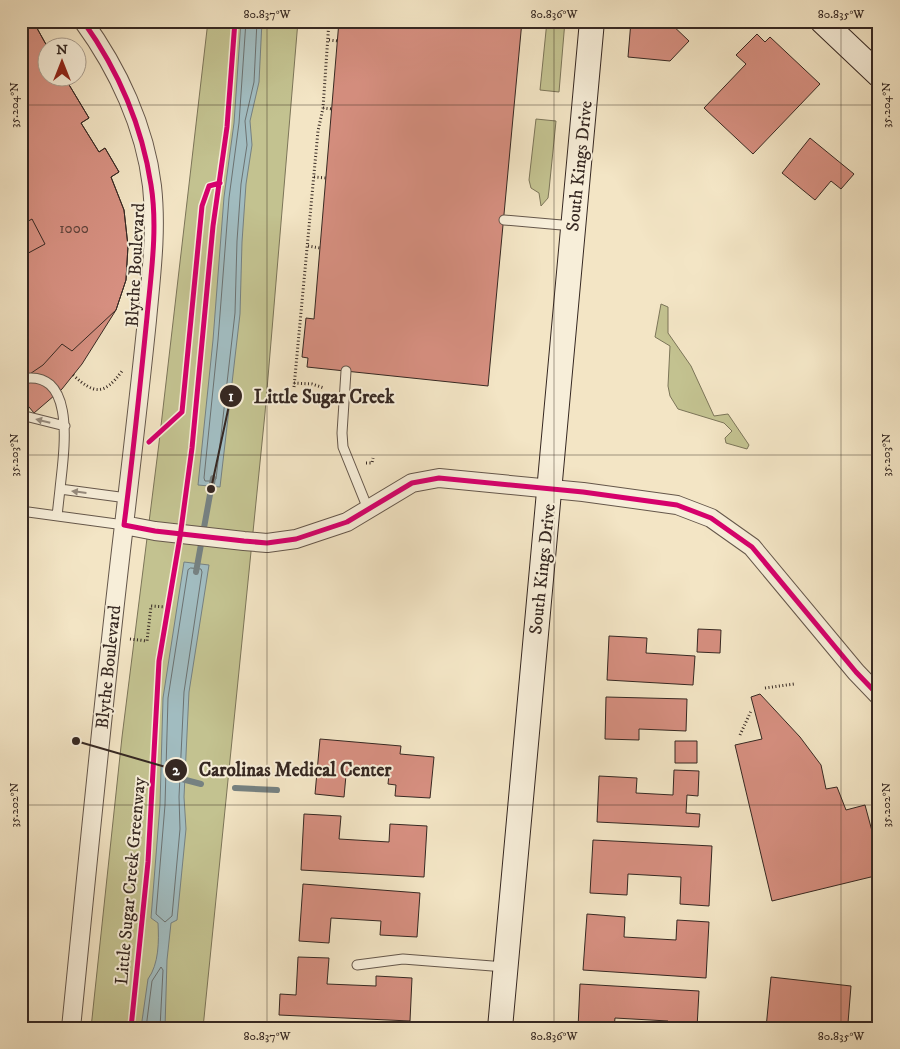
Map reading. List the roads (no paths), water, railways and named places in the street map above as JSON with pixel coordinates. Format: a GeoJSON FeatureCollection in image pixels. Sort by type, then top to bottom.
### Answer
{"type":"FeatureCollection","features":[{"type":"Feature","properties":{"kind":"street","name":"Blythe Boulevard"},"geometry":{"type":"LineString","coordinates":[[71,1028],[153,257],[152,186],[144,147],[131,107],[110,63],[84,21]]}},
{"type":"Feature","properties":{"kind":"street","name":"South Kings Drive"},"geometry":{"type":"LineString","coordinates":[[500,1028],[592,21]]}},
{"type":"Feature","properties":{"kind":"street"},"geometry":{"type":"LineString","coordinates":[[822,21],[879,75]]}},
{"type":"Feature","properties":{"kind":"street"},"geometry":{"type":"LineString","coordinates":[[124,525],[155,531],[244,541],[267,542],[296,539],[325,531],[368,509],[396,491],[425,479],[439,478],[660,502],[694,511],[725,526],[752,547],[769,565],[856,672],[879,696]]}},
{"type":"Feature","properties":{"kind":"lane"},"geometry":{"type":"LineString","coordinates":[[504,220],[574,226]]}},
{"type":"Feature","properties":{"kind":"lane"},"geometry":{"type":"LineString","coordinates":[[346,371],[342,433],[343,447],[368,509]]}},
{"type":"Feature","properties":{"kind":"lane"},"geometry":{"type":"LineString","coordinates":[[21,378],[32,376],[42,378],[50,384],[62,408],[65,426],[56,516]]}},
{"type":"Feature","properties":{"kind":"lane"},"geometry":{"type":"LineString","coordinates":[[21,415],[65,426]]}},
{"type":"Feature","properties":{"kind":"lane"},"geometry":{"type":"LineString","coordinates":[[60,489],[127,498]]}},
{"type":"Feature","properties":{"kind":"lane"},"geometry":{"type":"LineString","coordinates":[[21,511],[124,525]]}},
{"type":"Feature","properties":{"kind":"lane"},"geometry":{"type":"LineString","coordinates":[[357,965],[403,959],[505,967]]}},
{"type":"Feature","properties":{"kind":"water"},"geometry":{"type":"Polygon","coordinates":[[[241,21],[262,21],[259,82],[250,121],[252,145],[246,184],[240,314],[220,487],[198,485],[213,340],[224,197],[234,123],[241,21]]]}},
{"type":"Feature","properties":{"kind":"water"},"geometry":{"type":"Polygon","coordinates":[[[184,562],[209,565],[189,692],[184,797],[186,829],[177,920],[171,923],[167,960],[165,1028],[141,1028],[148,979],[152,973],[158,952],[158,923],[151,918],[160,805],[163,698],[184,562]]]}},
{"type":"Feature","properties":{"kind":"waterway"},"geometry":{"type":"LineString","coordinates":[[196,572],[213,478]]}},
{"type":"Feature","properties":{"kind":"waterway"},"geometry":{"type":"LineString","coordinates":[[178,778],[201,784]]}},
{"type":"Feature","properties":{"kind":"waterway"},"geometry":{"type":"LineString","coordinates":[[235,788],[277,790]]}},
{"type":"Feature","properties":{"kind":"place","name":"Little Sugar Creek"},"geometry":{"type":"Point","coordinates":[211,489]}},
{"type":"Feature","properties":{"kind":"place","name":"Carolinas Medical Center"},"geometry":{"type":"Point","coordinates":[76,741]}}]}
